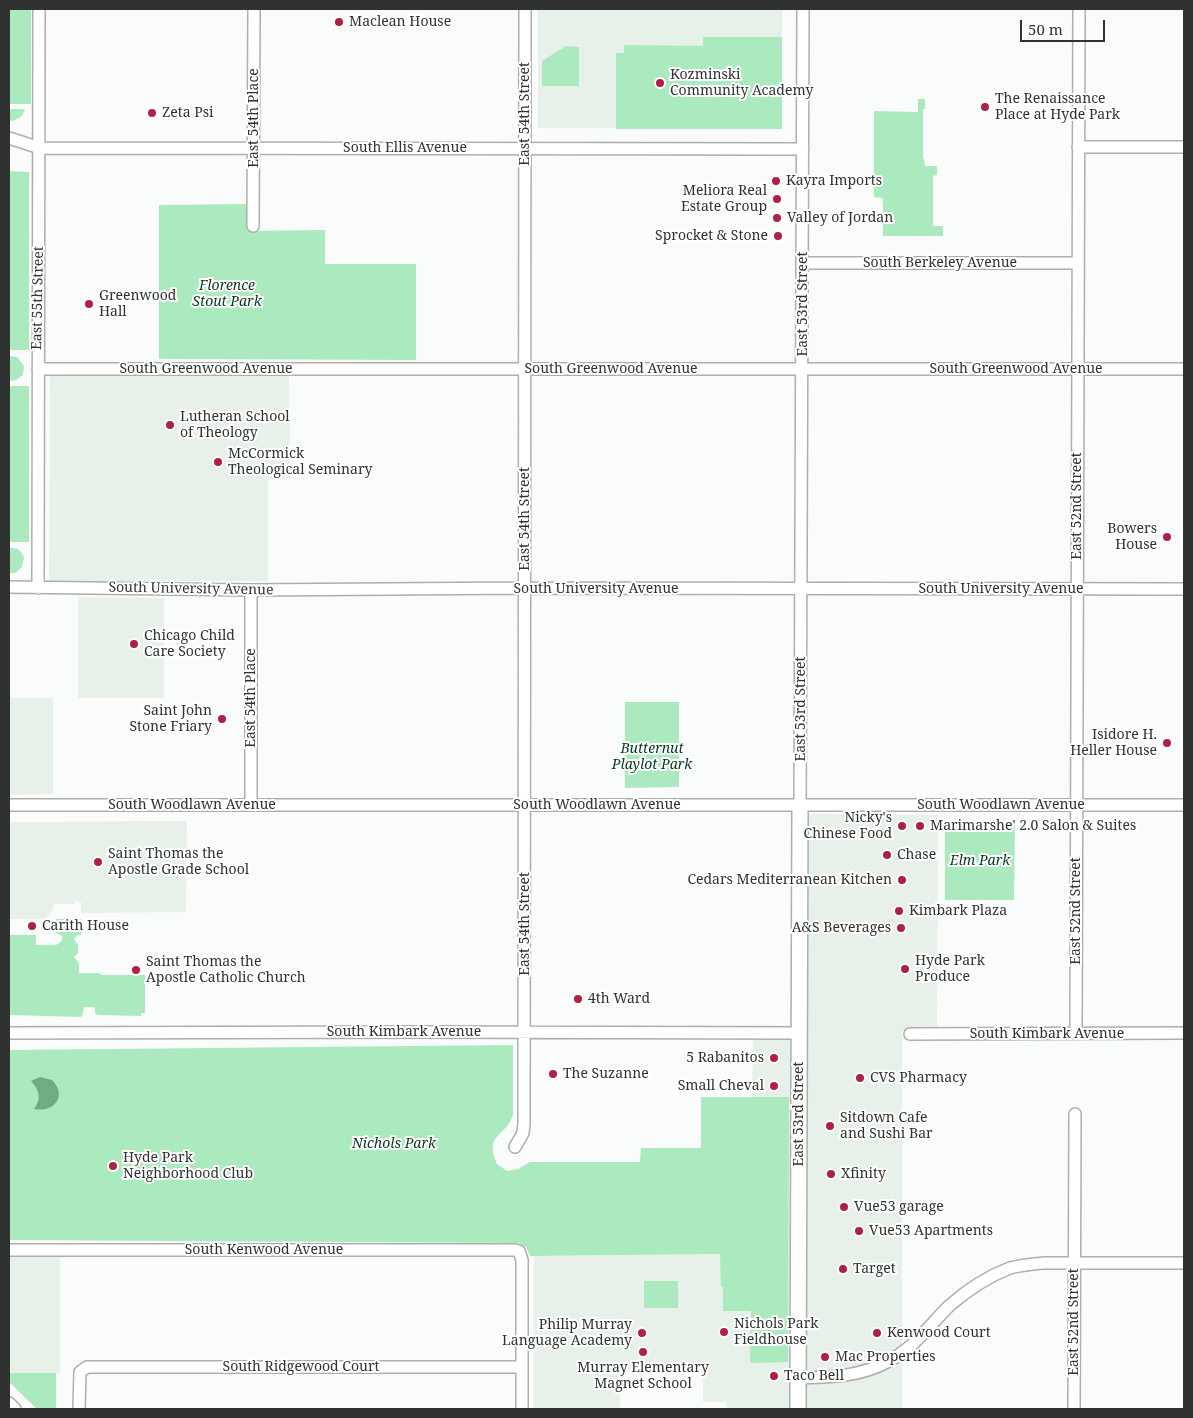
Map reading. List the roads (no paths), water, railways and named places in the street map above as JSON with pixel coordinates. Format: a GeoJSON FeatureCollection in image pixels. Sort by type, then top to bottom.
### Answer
{"type":"FeatureCollection","features":[{"type":"Feature","properties":{"kind":"main road","name":"East 53rd Street"},"geometry":{"type":"LineString","coordinates":[[798,1409],[800,805]]}},
{"type":"Feature","properties":{"kind":"street","name":"East 55th Street"},"geometry":{"type":"LineString","coordinates":[[38,588],[39,9]]}},
{"type":"Feature","properties":{"kind":"street","name":"East 54th Place"},"geometry":{"type":"LineString","coordinates":[[253,226],[254,9]]}},
{"type":"Feature","properties":{"kind":"street","name":"East 54th Street"},"geometry":{"type":"LineString","coordinates":[[516,1147],[523,1133],[524,1124],[525,1033],[525,9]]}},
{"type":"Feature","properties":{"kind":"street","name":"East 53rd Street"},"geometry":{"type":"LineString","coordinates":[[800,805],[804,149],[803,9]]}},
{"type":"Feature","properties":{"kind":"street","name":"East 52nd Street"},"geometry":{"type":"LineString","coordinates":[[1076,1033],[1079,9]]}},
{"type":"Feature","properties":{"kind":"street","name":"South Ellis Avenue"},"geometry":{"type":"LineString","coordinates":[[9,138],[40,148],[804,149]]}},
{"type":"Feature","properties":{"kind":"street"},"geometry":{"type":"LineString","coordinates":[[1078,147],[1184,147]]}},
{"type":"Feature","properties":{"kind":"street","name":"South Berkeley Avenue"},"geometry":{"type":"LineString","coordinates":[[803,263],[1078,263]]}},
{"type":"Feature","properties":{"kind":"street","name":"South Greenwood Avenue"},"geometry":{"type":"LineString","coordinates":[[38,368],[524,370],[1184,369]]}},
{"type":"Feature","properties":{"kind":"street","name":"South University Avenue"},"geometry":{"type":"LineString","coordinates":[[9,587],[251,590],[525,588],[1184,589]]}},
{"type":"Feature","properties":{"kind":"street","name":"East 54th Place"},"geometry":{"type":"LineString","coordinates":[[251,590],[251,805]]}},
{"type":"Feature","properties":{"kind":"street","name":"South Woodlawn Avenue"},"geometry":{"type":"LineString","coordinates":[[9,805],[1184,805]]}},
{"type":"Feature","properties":{"kind":"street","name":"South Kimbark Avenue"},"geometry":{"type":"LineString","coordinates":[[9,1033],[799,1034]]}},
{"type":"Feature","properties":{"kind":"street","name":"South Kimbark Avenue"},"geometry":{"type":"LineString","coordinates":[[910,1034],[1184,1033]]}},
{"type":"Feature","properties":{"kind":"street","name":"East 52nd Street"},"geometry":{"type":"LineString","coordinates":[[1074,1409],[1075,1114]]}},
{"type":"Feature","properties":{"kind":"street","name":"South Kenwood Avenue"},"geometry":{"type":"LineString","coordinates":[[9,1250],[520,1251],[522,1260],[522,1367]]}},
{"type":"Feature","properties":{"kind":"street"},"geometry":{"type":"LineString","coordinates":[[798,1378],[843,1377],[873,1369],[903,1352],[949,1306],[963,1295],[1011,1268],[1026,1265],[1074,1263],[1184,1263]]}},
{"type":"Feature","properties":{"kind":"street","name":"South Ridgewood Court"},"geometry":{"type":"LineString","coordinates":[[79,1409],[79,1379],[82,1370],[94,1367],[522,1367]]}},
{"type":"Feature","properties":{"kind":"street"},"geometry":{"type":"LineString","coordinates":[[522,1367],[522,1409]]}},
{"type":"Feature","properties":{"kind":"street"},"geometry":{"type":"LineString","coordinates":[[9,1403],[15,1409]]}},
{"type":"Feature","properties":{"kind":"place","name":"Maclean House"},"geometry":{"type":"Point","coordinates":[339,22]}},
{"type":"Feature","properties":{"kind":"place","name":"Kozminski Community Academy"},"geometry":{"type":"Point","coordinates":[660,83]}},
{"type":"Feature","properties":{"kind":"place","name":"The Renaissance Place at Hyde Park"},"geometry":{"type":"Point","coordinates":[985,107]}},
{"type":"Feature","properties":{"kind":"place","name":"Zeta Psi"},"geometry":{"type":"Point","coordinates":[152,113]}},
{"type":"Feature","properties":{"kind":"place","name":"Kayra Imports"},"geometry":{"type":"Point","coordinates":[776,181]}},
{"type":"Feature","properties":{"kind":"place","name":"Meliora Real Estate Group"},"geometry":{"type":"Point","coordinates":[777,199]}},
{"type":"Feature","properties":{"kind":"place","name":"Valley of Jordan"},"geometry":{"type":"Point","coordinates":[777,218]}},
{"type":"Feature","properties":{"kind":"place","name":"Sprocket & Stone"},"geometry":{"type":"Point","coordinates":[778,236]}},
{"type":"Feature","properties":{"kind":"place","name":"Greenwood Hall"},"geometry":{"type":"Point","coordinates":[89,304]}},
{"type":"Feature","properties":{"kind":"place","name":"Lutheran School of Theology"},"geometry":{"type":"Point","coordinates":[170,425]}},
{"type":"Feature","properties":{"kind":"place","name":"McCormick Theological Seminary"},"geometry":{"type":"Point","coordinates":[218,462]}},
{"type":"Feature","properties":{"kind":"place","name":"Bowers House"},"geometry":{"type":"Point","coordinates":[1167,537]}},
{"type":"Feature","properties":{"kind":"place","name":"Chicago Child Care Society"},"geometry":{"type":"Point","coordinates":[134,644]}},
{"type":"Feature","properties":{"kind":"place","name":"Saint John Stone Friary"},"geometry":{"type":"Point","coordinates":[222,719]}},
{"type":"Feature","properties":{"kind":"place","name":"Isidore H. Heller House"},"geometry":{"type":"Point","coordinates":[1167,743]}},
{"type":"Feature","properties":{"kind":"place","name":"Nicky's Chinese Food"},"geometry":{"type":"Point","coordinates":[902,826]}},
{"type":"Feature","properties":{"kind":"place","name":"Marimarshe' 2.0 Salon & Suites"},"geometry":{"type":"Point","coordinates":[920,826]}},
{"type":"Feature","properties":{"kind":"place","name":"Chase"},"geometry":{"type":"Point","coordinates":[887,855]}},
{"type":"Feature","properties":{"kind":"place","name":"Saint Thomas the Apostle Grade School"},"geometry":{"type":"Point","coordinates":[98,862]}},
{"type":"Feature","properties":{"kind":"place","name":"Cedars Mediterranean Kitchen"},"geometry":{"type":"Point","coordinates":[902,880]}},
{"type":"Feature","properties":{"kind":"place","name":"Kimbark Plaza"},"geometry":{"type":"Point","coordinates":[899,911]}},
{"type":"Feature","properties":{"kind":"place","name":"Carith House"},"geometry":{"type":"Point","coordinates":[32,926]}},
{"type":"Feature","properties":{"kind":"place","name":"A&S Beverages"},"geometry":{"type":"Point","coordinates":[901,928]}},
{"type":"Feature","properties":{"kind":"place","name":"Hyde Park Produce"},"geometry":{"type":"Point","coordinates":[905,969]}},
{"type":"Feature","properties":{"kind":"place","name":"Saint Thomas the Apostle Catholic Church"},"geometry":{"type":"Point","coordinates":[136,970]}},
{"type":"Feature","properties":{"kind":"place","name":"4th Ward"},"geometry":{"type":"Point","coordinates":[578,999]}},
{"type":"Feature","properties":{"kind":"place","name":"5 Rabanitos"},"geometry":{"type":"Point","coordinates":[774,1058]}},
{"type":"Feature","properties":{"kind":"place","name":"The Suzanne"},"geometry":{"type":"Point","coordinates":[553,1074]}},
{"type":"Feature","properties":{"kind":"place","name":"CVS Pharmacy"},"geometry":{"type":"Point","coordinates":[860,1078]}},
{"type":"Feature","properties":{"kind":"place","name":"Small Cheval"},"geometry":{"type":"Point","coordinates":[774,1086]}},
{"type":"Feature","properties":{"kind":"place","name":"Sitdown Cafe and Sushi Bar"},"geometry":{"type":"Point","coordinates":[830,1126]}},
{"type":"Feature","properties":{"kind":"place","name":"Hyde Park Neighborhood Club"},"geometry":{"type":"Point","coordinates":[113,1166]}},
{"type":"Feature","properties":{"kind":"place","name":"Xfinity"},"geometry":{"type":"Point","coordinates":[831,1174]}},
{"type":"Feature","properties":{"kind":"place","name":"Vue53 garage"},"geometry":{"type":"Point","coordinates":[844,1207]}},
{"type":"Feature","properties":{"kind":"place","name":"Vue53 Apartments"},"geometry":{"type":"Point","coordinates":[859,1231]}},
{"type":"Feature","properties":{"kind":"place","name":"Target"},"geometry":{"type":"Point","coordinates":[843,1269]}},
{"type":"Feature","properties":{"kind":"place","name":"Nichols Park Fieldhouse"},"geometry":{"type":"Point","coordinates":[724,1332]}},
{"type":"Feature","properties":{"kind":"place","name":"Philip Murray Language Academy"},"geometry":{"type":"Point","coordinates":[642,1333]}},
{"type":"Feature","properties":{"kind":"place","name":"Kenwood Court"},"geometry":{"type":"Point","coordinates":[877,1333]}},
{"type":"Feature","properties":{"kind":"place","name":"Murray Elementary Magnet School"},"geometry":{"type":"Point","coordinates":[643,1352]}},
{"type":"Feature","properties":{"kind":"place","name":"Mac Properties"},"geometry":{"type":"Point","coordinates":[825,1357]}},
{"type":"Feature","properties":{"kind":"place","name":"Taco Bell"},"geometry":{"type":"Point","coordinates":[774,1376]}},
{"type":"Feature","properties":{"kind":"park label","name":"Florence Stout Park"},"geometry":{"type":"Point","coordinates":[227,294]}},
{"type":"Feature","properties":{"kind":"park label","name":"Butternut Playlot Park"},"geometry":{"type":"Point","coordinates":[652,758]}},
{"type":"Feature","properties":{"kind":"park label","name":"Elm Park"},"geometry":{"type":"Point","coordinates":[980,861]}},
{"type":"Feature","properties":{"kind":"park label","name":"Nichols Park"},"geometry":{"type":"Point","coordinates":[394,1144]}}]}
